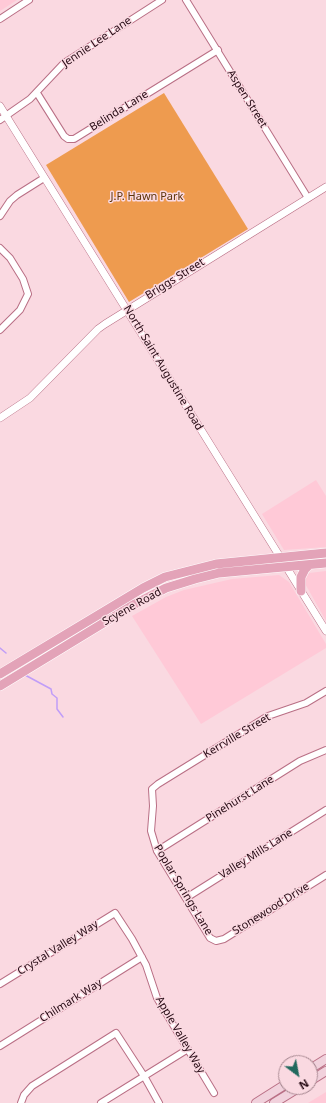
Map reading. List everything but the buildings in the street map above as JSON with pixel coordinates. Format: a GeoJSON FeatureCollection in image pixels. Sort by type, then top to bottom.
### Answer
{"type":"FeatureCollection","features":[{"type":"Feature","properties":{"kind":"main road","name":"Scyene Road"},"geometry":{"type":"LineString","coordinates":[[0,674],[137,591],[166,577],[216,564],[326,553]]}},
{"type":"Feature","properties":{"kind":"main road","name":"Scyene Road"},"geometry":{"type":"LineString","coordinates":[[0,686],[157,592],[188,580],[219,573],[287,568],[326,563]]}},
{"type":"Feature","properties":{"kind":"main road"},"geometry":{"type":"LineString","coordinates":[[301,591],[301,577],[308,566]]}},
{"type":"Feature","properties":{"kind":"main road"},"geometry":{"type":"LineString","coordinates":[[256,1103],[278,1089]]}},
{"type":"Feature","properties":{"kind":"main road"},"geometry":{"type":"LineString","coordinates":[[274,1103],[287,1095]]}},
{"type":"Feature","properties":{"kind":"street"},"geometry":{"type":"LineString","coordinates":[[0,19],[29,0]]}},
{"type":"Feature","properties":{"kind":"street","name":"Jennie Lee Lane"},"geometry":{"type":"LineString","coordinates":[[3,118],[23,106],[64,63],[162,0]]}},
{"type":"Feature","properties":{"kind":"street","name":"Aspen Street"},"geometry":{"type":"LineString","coordinates":[[186,0],[308,198]]}},
{"type":"Feature","properties":{"kind":"street","name":"Belinda Lane"},"geometry":{"type":"LineString","coordinates":[[37,93],[64,136],[68,139],[74,139],[218,50]]}},
{"type":"Feature","properties":{"kind":"street","name":"North Saint Augustine Road"},"geometry":{"type":"LineString","coordinates":[[0,106],[3,118],[44,178],[326,631]]}},
{"type":"Feature","properties":{"kind":"street"},"geometry":{"type":"LineString","coordinates":[[0,216],[17,195],[44,178]]}},
{"type":"Feature","properties":{"kind":"street","name":"Briggs Street"},"geometry":{"type":"LineString","coordinates":[[0,418],[30,398],[98,329],[326,187]]}},
{"type":"Feature","properties":{"kind":"street"},"geometry":{"type":"LineString","coordinates":[[0,248],[10,258],[23,278],[28,294],[20,310],[0,330]]}},
{"type":"Feature","properties":{"kind":"street"},"geometry":{"type":"LineString","coordinates":[[324,692],[326,699]]}},
{"type":"Feature","properties":{"kind":"street","name":"Kerrville Street"},"geometry":{"type":"LineString","coordinates":[[152,789],[268,716],[306,703],[324,692]]}},
{"type":"Feature","properties":{"kind":"street","name":"Pinehurst Lane"},"geometry":{"type":"LineString","coordinates":[[157,851],[300,762],[326,750]]}},
{"type":"Feature","properties":{"kind":"street","name":"Poplar Springs Lane"},"geometry":{"type":"LineString","coordinates":[[152,789],[153,806],[151,831],[157,851],[210,938],[216,940]]}},
{"type":"Feature","properties":{"kind":"street","name":"Valley Mills Lane"},"geometry":{"type":"LineString","coordinates":[[186,898],[326,810]]}},
{"type":"Feature","properties":{"kind":"street","name":"Stonewood Drive"},"geometry":{"type":"LineString","coordinates":[[216,940],[224,939],[326,876]]}},
{"type":"Feature","properties":{"kind":"street","name":"Apple Valley Way"},"geometry":{"type":"LineString","coordinates":[[115,913],[132,939],[149,971],[157,998],[214,1093]]}},
{"type":"Feature","properties":{"kind":"street","name":"Crystal Valley Way"},"geometry":{"type":"LineString","coordinates":[[0,984],[115,913]]}},
{"type":"Feature","properties":{"kind":"street","name":"Chilmark Way"},"geometry":{"type":"LineString","coordinates":[[0,1046],[142,957]]}},
{"type":"Feature","properties":{"kind":"street"},"geometry":{"type":"LineString","coordinates":[[21,1103],[24,1095],[32,1086],[116,1033],[144,1076],[159,1103]]}},
{"type":"Feature","properties":{"kind":"street"},"geometry":{"type":"LineString","coordinates":[[101,1103],[188,1049]]}},
{"type":"Feature","properties":{"kind":"shaded area"},"geometry":{"type":"Polygon","coordinates":[[[0,0],[17,0],[0,11],[0,0]]]}},
{"type":"Feature","properties":{"kind":"shaded area"},"geometry":{"type":"Polygon","coordinates":[[[316,480],[326,496],[326,547],[284,550],[262,514],[316,480]]]}},
{"type":"Feature","properties":{"kind":"shaded area"},"geometry":{"type":"Polygon","coordinates":[[[326,571],[326,621],[303,580],[309,573],[326,571]]]}},
{"type":"Feature","properties":{"kind":"shaded area"},"geometry":{"type":"Polygon","coordinates":[[[279,575],[289,582],[326,644],[326,648],[201,724],[132,616],[166,597],[184,590],[232,579],[279,575]]]}},
{"type":"Feature","properties":{"kind":"shaded area"},"geometry":{"type":"Polygon","coordinates":[[[326,1092],[326,1103],[308,1103],[326,1092]]]}},
{"type":"Feature","properties":{"kind":"green space","name":"J.P. Hawn Park"},"geometry":{"type":"Polygon","coordinates":[[[164,93],[248,229],[129,302],[46,165],[164,93]]]}},
{"type":"Feature","properties":{"kind":"waterway"},"geometry":{"type":"LineString","coordinates":[[0,648],[6,653]]}},
{"type":"Feature","properties":{"kind":"waterway"},"geometry":{"type":"LineString","coordinates":[[25,675],[51,689],[52,694],[57,698],[57,709],[63,717]]}}]}
